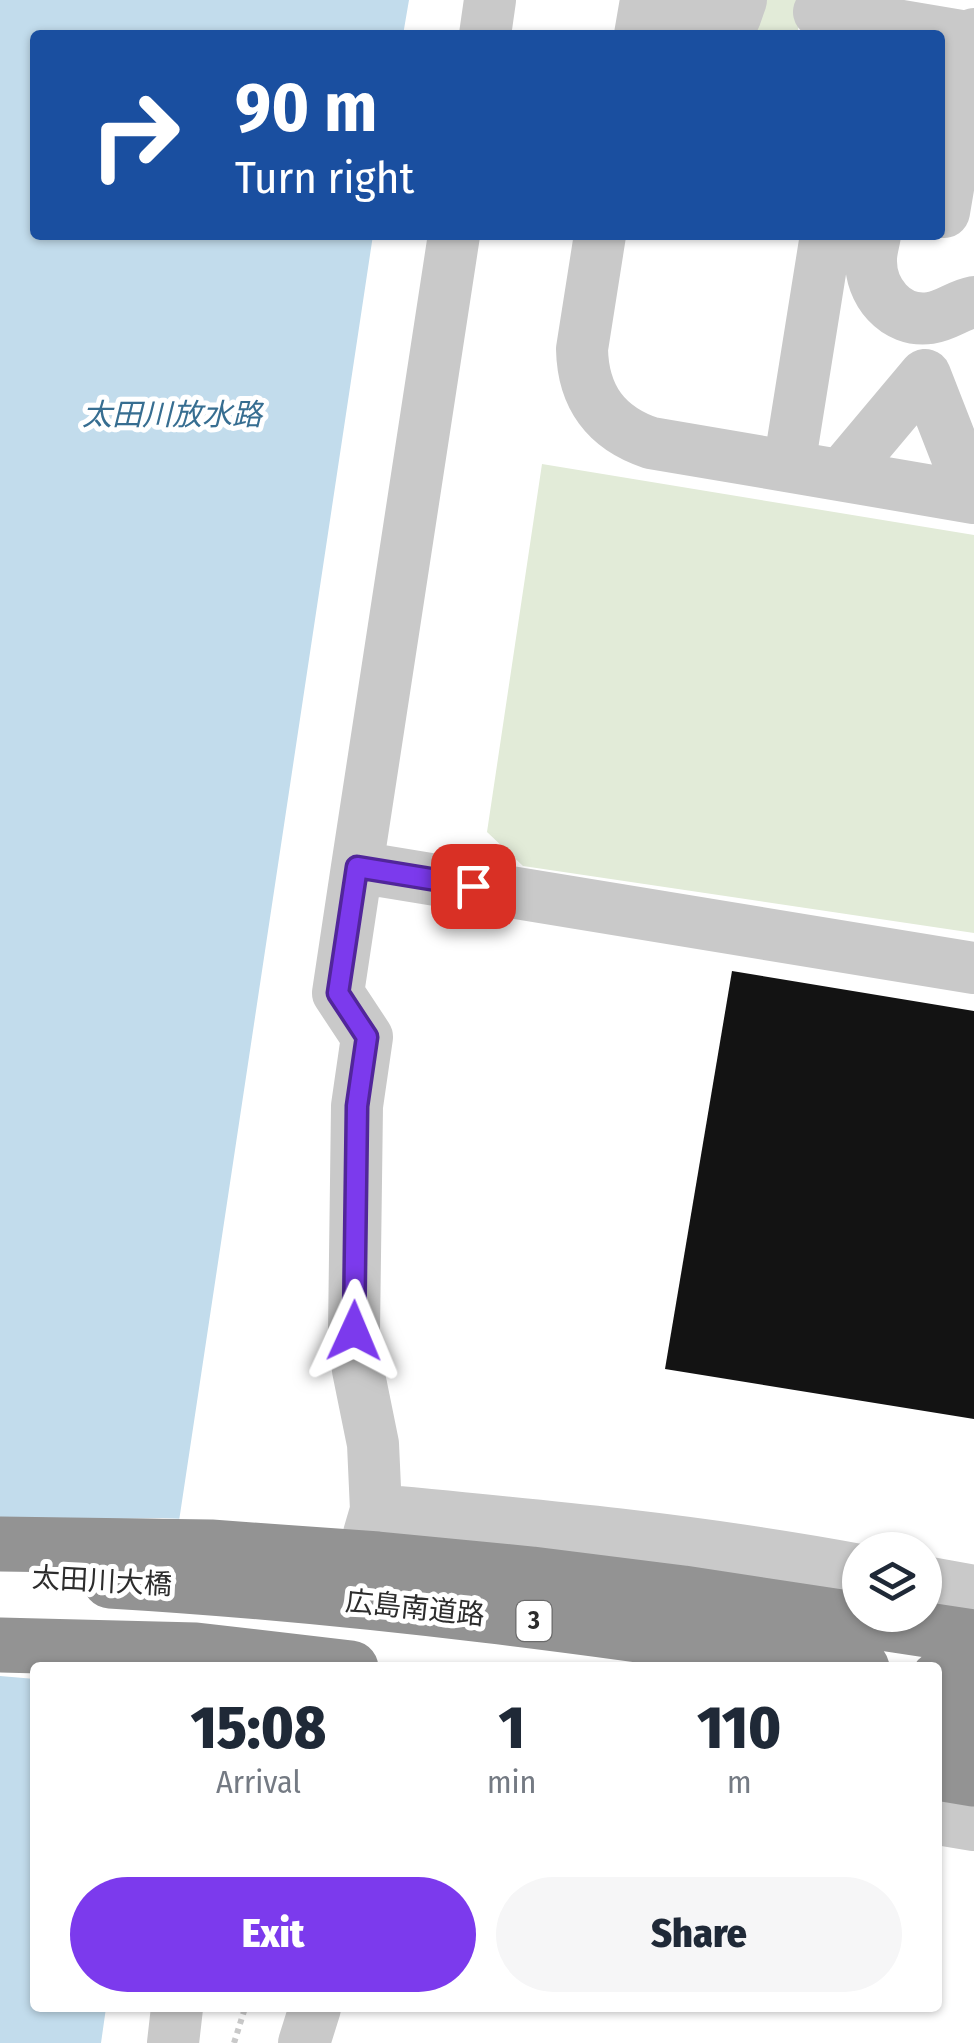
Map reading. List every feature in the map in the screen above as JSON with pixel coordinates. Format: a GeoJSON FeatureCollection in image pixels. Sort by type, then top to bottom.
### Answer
{"type":"FeatureCollection","features":[{"type":"Feature","properties":{"kind":"highway","name":"広島南道路"},"geometry":{"type":"LineString","coordinates":[[0,1544],[208,1567],[442,1610],[823,1662]]}},
{"type":"Feature","properties":{"kind":"highway"},"geometry":{"type":"LineString","coordinates":[[208,1567],[378,1559],[683,1593],[974,1637]]}},
{"type":"Feature","properties":{"kind":"highway","name":"太田川大橋"},"geometry":{"type":"LineString","coordinates":[[0,1574],[208,1567]]}},
{"type":"Feature","properties":{"kind":"highway"},"geometry":{"type":"LineString","coordinates":[[0,1646],[196,1650],[300,1662]]}},
{"type":"Feature","properties":{"kind":"highway"},"geometry":{"type":"LineString","coordinates":[[942,1680],[974,1685]]}},
{"type":"Feature","properties":{"kind":"highway"},"geometry":{"type":"LineString","coordinates":[[942,1732],[974,1736]]}},
{"type":"Feature","properties":{"kind":"highway"},"geometry":{"type":"LineString","coordinates":[[942,1774],[974,1779]]}},
{"type":"Feature","properties":{"kind":"street"},"geometry":{"type":"LineString","coordinates":[[486,30],[490,0]]}},
{"type":"Feature","properties":{"kind":"street"},"geometry":{"type":"LineString","coordinates":[[641,30],[646,0]]}},
{"type":"Feature","properties":{"kind":"street"},"geometry":{"type":"LineString","coordinates":[[667,0],[690,20],[704,25],[720,24],[734,16],[740,0]]}},
{"type":"Feature","properties":{"kind":"street"},"geometry":{"type":"LineString","coordinates":[[819,16],[856,30]]}},
{"type":"Feature","properties":{"kind":"street"},"geometry":{"type":"LineString","coordinates":[[953,213],[965,71]]}},
{"type":"Feature","properties":{"kind":"street"},"geometry":{"type":"LineString","coordinates":[[453,240],[338,993],[367,1037],[357,1106],[354,1331],[374,1444],[372,1522],[633,1537],[842,1567]]}},
{"type":"Feature","properties":{"kind":"street"},"geometry":{"type":"LineString","coordinates":[[599,240],[582,366],[593,400],[631,436],[651,443],[974,498]]}},
{"type":"Feature","properties":{"kind":"street"},"geometry":{"type":"LineString","coordinates":[[788,466],[825,240]]}},
{"type":"Feature","properties":{"kind":"street"},"geometry":{"type":"LineString","coordinates":[[874,240],[873,273],[888,305],[914,319],[932,318],[974,302]]}},
{"type":"Feature","properties":{"kind":"street"},"geometry":{"type":"LineString","coordinates":[[841,475],[925,375],[974,498]]}},
{"type":"Feature","properties":{"kind":"street"},"geometry":{"type":"LineString","coordinates":[[357,867],[974,968]]}},
{"type":"Feature","properties":{"kind":"street"},"geometry":{"type":"LineString","coordinates":[[942,1585],[974,1591]]}},
{"type":"Feature","properties":{"kind":"street"},"geometry":{"type":"LineString","coordinates":[[942,1820],[974,1825]]}},
{"type":"Feature","properties":{"kind":"street"},"geometry":{"type":"LineString","coordinates":[[174,2043],[177,2012]]}},
{"type":"Feature","properties":{"kind":"street"},"geometry":{"type":"LineString","coordinates":[[282,2043],[289,2012]]}},
{"type":"Feature","properties":{"kind":"street"},"geometry":{"type":"LineString","coordinates":[[304,2043],[314,2012]]}},
{"type":"Feature","properties":{"kind":"path"},"geometry":{"type":"LineString","coordinates":[[234,2043],[244,2012]]}},
{"type":"Feature","properties":{"kind":"green space"},"geometry":{"type":"Polygon","coordinates":[[[751,0],[803,0],[798,30],[750,30],[751,0]]]}},
{"type":"Feature","properties":{"kind":"green space"},"geometry":{"type":"Polygon","coordinates":[[[542,464],[974,535],[974,933],[523,866],[487,832],[542,464]]]}},
{"type":"Feature","properties":{"kind":"water","name":"太田川放水路"},"geometry":{"type":"Polygon","coordinates":[[[0,0],[409,0],[404,30],[30,30],[30,240],[372,240],[158,1662],[30,1662],[30,2012],[105,2012],[101,2043],[0,2043],[0,0]]]}},
{"type":"Feature","properties":{"kind":"pier"},"geometry":{"type":"Polygon","coordinates":[[[185,1519],[163,1662],[30,1662],[30,1679],[0,1676],[0,1521],[185,1519]]]}},
{"type":"Feature","properties":{"kind":"building"},"geometry":{"type":"Polygon","coordinates":[[[732,971],[974,1011],[974,1419],[665,1369],[732,971]]]}},
{"type":"Feature","properties":{"kind":"route"},"geometry":{"type":"LineString","coordinates":[[354,1331],[357,1106],[367,1037],[338,993],[357,867],[473,886]]}}]}
